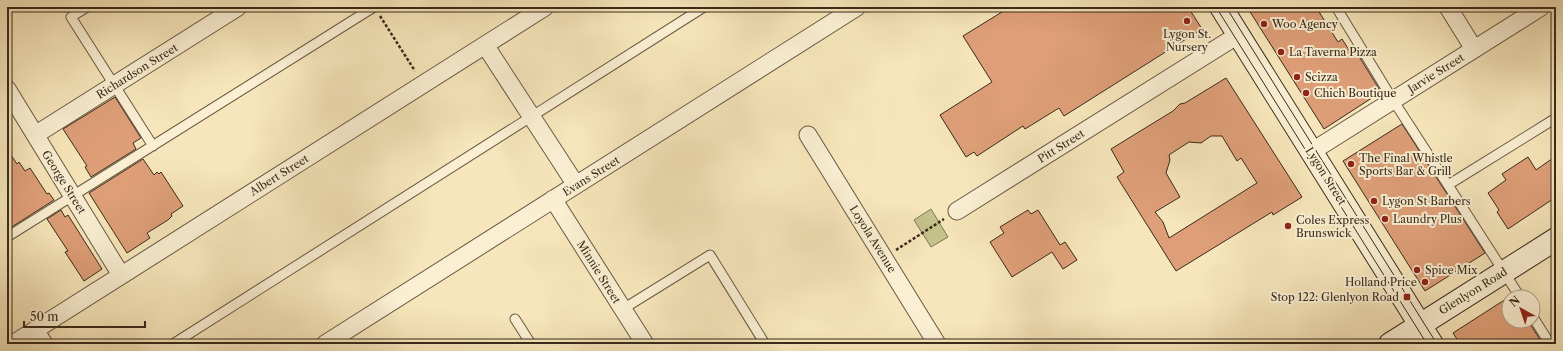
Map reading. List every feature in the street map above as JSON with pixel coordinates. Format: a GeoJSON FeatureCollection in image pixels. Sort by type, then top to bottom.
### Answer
{"type":"FeatureCollection","features":[{"type":"Feature","properties":{"kind":"street","name":"Richardson Street"},"geometry":{"type":"LineString","coordinates":[[35,135],[238,7]]}},
{"type":"Feature","properties":{"kind":"street","name":"Albert Street"},"geometry":{"type":"LineString","coordinates":[[13,344],[40,337],[122,275],[546,7]]}},
{"type":"Feature","properties":{"kind":"street","name":"Evans Street"},"geometry":{"type":"LineString","coordinates":[[325,344],[857,7]]}},
{"type":"Feature","properties":{"kind":"street","name":"Lygon Street"},"geometry":{"type":"LineString","coordinates":[[1221,7],[1432,344]]}},
{"type":"Feature","properties":{"kind":"street"},"geometry":{"type":"LineString","coordinates":[[1448,7],[1474,49]]}},
{"type":"Feature","properties":{"kind":"street","name":"Jarvie Street"},"geometry":{"type":"LineString","coordinates":[[1311,152],[1541,7]]}},
{"type":"Feature","properties":{"kind":"street","name":"Pitt Street"},"geometry":{"type":"LineString","coordinates":[[957,211],[1238,35]]}},
{"type":"Feature","properties":{"kind":"street"},"geometry":{"type":"LineString","coordinates":[[485,45],[576,185]]}},
{"type":"Feature","properties":{"kind":"street","name":"George Street"},"geometry":{"type":"LineString","coordinates":[[7,89],[122,275]]}},
{"type":"Feature","properties":{"kind":"street","name":"Loyola Avenue"},"geometry":{"type":"LineString","coordinates":[[808,135],[937,344]]}},
{"type":"Feature","properties":{"kind":"street","name":"Minnie Street"},"geometry":{"type":"LineString","coordinates":[[553,199],[645,344]]}},
{"type":"Feature","properties":{"kind":"street","name":"Glenlyon Road"},"geometry":{"type":"LineString","coordinates":[[1390,344],[1556,239]]}},
{"type":"Feature","properties":{"kind":"lane"},"geometry":{"type":"LineString","coordinates":[[87,7],[71,17],[153,146]]}},
{"type":"Feature","properties":{"kind":"lane"},"geometry":{"type":"LineString","coordinates":[[173,344],[704,7]]}},
{"type":"Feature","properties":{"kind":"lane"},"geometry":{"type":"LineString","coordinates":[[1336,7],[1393,100],[1515,289]]}},
{"type":"Feature","properties":{"kind":"lane"},"geometry":{"type":"LineString","coordinates":[[7,237],[376,10]]}},
{"type":"Feature","properties":{"kind":"lane"},"geometry":{"type":"LineString","coordinates":[[1448,185],[1556,118]]}},
{"type":"Feature","properties":{"kind":"lane"},"geometry":{"type":"LineString","coordinates":[[623,309],[710,255],[765,344]]}},
{"type":"Feature","properties":{"kind":"lane"},"geometry":{"type":"LineString","coordinates":[[515,319],[531,344]]}},
{"type":"Feature","properties":{"kind":"lane"},"geometry":{"type":"LineString","coordinates":[[1541,329],[1550,344]]}},
{"type":"Feature","properties":{"kind":"path"},"geometry":{"type":"LineString","coordinates":[[376,10],[424,84]]}},
{"type":"Feature","properties":{"kind":"path"},"geometry":{"type":"LineString","coordinates":[[884,258],[957,211]]}},
{"type":"Feature","properties":{"kind":"shaded area"},"geometry":{"type":"Polygon","coordinates":[[[931,209],[948,237],[931,247],[914,220],[931,209]]]}},
{"type":"Feature","properties":{"kind":"building"},"geometry":{"type":"Polygon","coordinates":[[[1010,7],[1188,7],[1202,29],[1064,116],[1059,108],[1025,129],[1023,126],[977,156],[974,152],[966,157],[940,115],[992,82],[963,36],[1010,7]]]}},
{"type":"Feature","properties":{"kind":"building"},"geometry":{"type":"Polygon","coordinates":[[[1247,7],[1316,7],[1338,42],[1342,39],[1351,53],[1355,50],[1381,92],[1324,129],[1247,7]]]}},
{"type":"Feature","properties":{"kind":"building"},"geometry":{"type":"Polygon","coordinates":[[[1226,78],[1302,197],[1273,215],[1272,212],[1176,271],[1117,177],[1124,172],[1111,149],[1173,111],[1180,104],[1185,103],[1226,78]],[[1211,136],[1201,143],[1189,142],[1169,155],[1170,160],[1166,173],[1180,197],[1155,212],[1163,222],[1169,238],[1257,183],[1241,158],[1237,161],[1222,136],[1211,136]]]}},
{"type":"Feature","properties":{"kind":"building"},"geometry":{"type":"Polygon","coordinates":[[[115,97],[141,138],[133,143],[136,149],[91,177],[85,167],[87,166],[63,129],[115,97]]]}},
{"type":"Feature","properties":{"kind":"building"},"geometry":{"type":"Polygon","coordinates":[[[1402,124],[1485,253],[1425,291],[1343,161],[1402,124]]]}},
{"type":"Feature","properties":{"kind":"building"},"geometry":{"type":"Polygon","coordinates":[[[7,149],[17,164],[19,162],[25,171],[30,168],[47,194],[49,193],[54,200],[7,230],[7,149]]]}},
{"type":"Feature","properties":{"kind":"building"},"geometry":{"type":"Polygon","coordinates":[[[1556,156],[1556,197],[1508,229],[1497,212],[1499,210],[1488,193],[1506,180],[1502,174],[1528,157],[1536,170],[1556,156]]]}},
{"type":"Feature","properties":{"kind":"building"},"geometry":{"type":"Polygon","coordinates":[[[143,159],[154,175],[157,172],[159,174],[161,172],[183,206],[171,214],[172,216],[168,220],[147,233],[150,238],[127,253],[89,193],[143,159]]]}},
{"type":"Feature","properties":{"kind":"building"},"geometry":{"type":"Polygon","coordinates":[[[61,210],[65,217],[68,215],[102,269],[84,281],[65,252],[68,251],[47,219],[61,210]]]}},
{"type":"Feature","properties":{"kind":"building"},"geometry":{"type":"Polygon","coordinates":[[[1028,210],[1031,214],[1038,210],[1060,245],[1065,242],[1077,260],[1063,269],[1052,252],[1012,277],[990,242],[1004,233],[1000,227],[1028,210]]]}},
{"type":"Feature","properties":{"kind":"building"},"geometry":{"type":"Polygon","coordinates":[[[1501,302],[1501,329],[1533,329],[1543,344],[1460,344],[1453,333],[1501,302]]]}},
{"type":"Feature","properties":{"kind":"tram line"},"geometry":{"type":"LineString","coordinates":[[1216,7],[1427,344]]}},
{"type":"Feature","properties":{"kind":"tram line"},"geometry":{"type":"LineString","coordinates":[[1226,7],[1437,344]]}},
{"type":"Feature","properties":{"kind":"place","name":"Lygon St. Nursery"},"geometry":{"type":"Point","coordinates":[1187,21]}},
{"type":"Feature","properties":{"kind":"place","name":"Woo Agency"},"geometry":{"type":"Point","coordinates":[1264,24]}},
{"type":"Feature","properties":{"kind":"place","name":"La Taverna Pizza"},"geometry":{"type":"Point","coordinates":[1281,52]}},
{"type":"Feature","properties":{"kind":"place","name":"Scizza"},"geometry":{"type":"Point","coordinates":[1297,77]}},
{"type":"Feature","properties":{"kind":"place","name":"Chich Boutique"},"geometry":{"type":"Point","coordinates":[1306,93]}},
{"type":"Feature","properties":{"kind":"place","name":"The Final Whistle Sports Bar & Grill"},"geometry":{"type":"Point","coordinates":[1351,164]}},
{"type":"Feature","properties":{"kind":"place","name":"Lygon St Barbers"},"geometry":{"type":"Point","coordinates":[1374,201]}},
{"type":"Feature","properties":{"kind":"place","name":"Laundry Plus"},"geometry":{"type":"Point","coordinates":[1385,219]}},
{"type":"Feature","properties":{"kind":"place","name":"Coles Express Brunswick"},"geometry":{"type":"Point","coordinates":[1288,226]}},
{"type":"Feature","properties":{"kind":"place","name":"Spice Mix"},"geometry":{"type":"Point","coordinates":[1417,270]}},
{"type":"Feature","properties":{"kind":"place","name":"Holland Price"},"geometry":{"type":"Point","coordinates":[1425,282]}},
{"type":"Feature","properties":{"kind":"place","name":"Stop 122: Glenlyon Road"},"geometry":{"type":"Point","coordinates":[1407,297]}}]}
